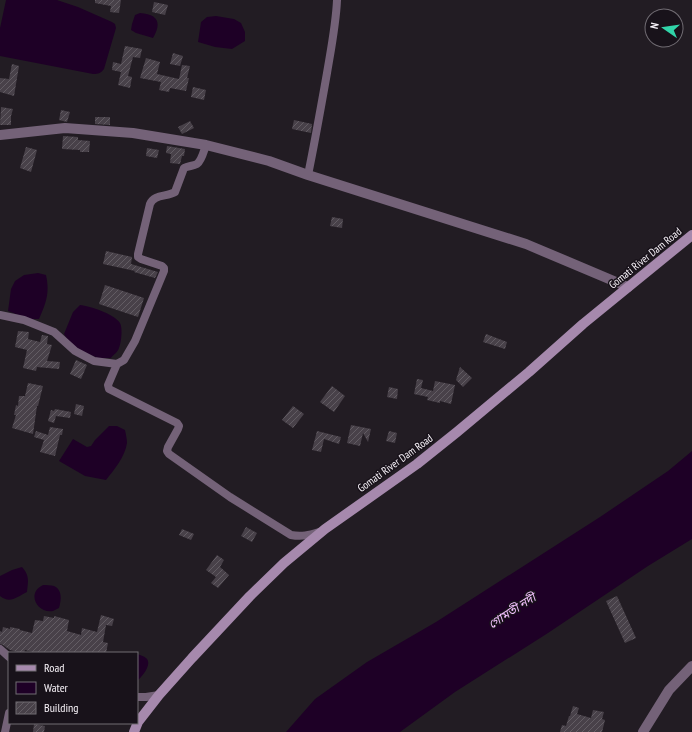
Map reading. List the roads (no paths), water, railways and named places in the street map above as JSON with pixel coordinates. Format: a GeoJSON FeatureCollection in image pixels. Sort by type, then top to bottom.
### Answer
{"type":"FeatureCollection","features":[{"type":"Feature","properties":{"kind":"main road","name":"Gomati River Dam Road"},"geometry":{"type":"LineString","coordinates":[[138,722],[159,695],[192,658],[250,596],[284,564],[326,529],[417,464],[457,432],[529,372],[583,324],[692,235]]}},
{"type":"Feature","properties":{"kind":"street"},"geometry":{"type":"LineString","coordinates":[[308,175],[329,62],[337,0]]}},
{"type":"Feature","properties":{"kind":"street"},"geometry":{"type":"LineString","coordinates":[[0,135],[65,128],[133,133],[206,145],[269,161],[308,175],[526,244],[628,287]]}},
{"type":"Feature","properties":{"kind":"street"},"geometry":{"type":"LineString","coordinates":[[206,145],[199,162],[184,168],[175,192],[154,198],[152,200],[138,257],[162,266],[164,271],[135,341],[124,360],[117,364],[108,385],[109,389],[177,423],[179,426],[178,429],[168,447],[167,451],[169,454],[230,497],[291,535],[299,537],[308,536],[326,529]]}},
{"type":"Feature","properties":{"kind":"street"},"geometry":{"type":"LineString","coordinates":[[0,315],[24,320],[54,332],[75,351],[94,361],[117,364]]}},
{"type":"Feature","properties":{"kind":"street"},"geometry":{"type":"LineString","coordinates":[[0,649],[8,656]]}},
{"type":"Feature","properties":{"kind":"street"},"geometry":{"type":"LineString","coordinates":[[643,732],[669,690],[692,666]]}},
{"type":"Feature","properties":{"kind":"street"},"geometry":{"type":"LineString","coordinates":[[138,697],[159,695]]}},
{"type":"Feature","properties":{"kind":"street"},"geometry":{"type":"LineString","coordinates":[[5,732],[8,718]]}},
{"type":"Feature","properties":{"kind":"water"},"geometry":{"type":"Polygon","coordinates":[[[6,0],[57,0],[78,7],[115,24],[116,28],[104,69],[100,73],[93,74],[0,56],[0,28],[6,0]]]}},
{"type":"Feature","properties":{"kind":"water"},"geometry":{"type":"Polygon","coordinates":[[[140,13],[151,15],[157,20],[158,24],[156,33],[153,38],[131,30],[135,15],[140,13]]]}},
{"type":"Feature","properties":{"kind":"water"},"geometry":{"type":"Polygon","coordinates":[[[216,16],[234,19],[241,23],[245,32],[245,41],[232,49],[215,47],[198,42],[201,22],[207,17],[216,16]]]}},
{"type":"Feature","properties":{"kind":"water"},"geometry":{"type":"Polygon","coordinates":[[[38,273],[46,275],[48,287],[45,303],[39,319],[29,319],[8,311],[11,289],[15,281],[24,275],[38,273]]]}},
{"type":"Feature","properties":{"kind":"water"},"geometry":{"type":"Polygon","coordinates":[[[80,305],[90,307],[107,314],[120,323],[122,332],[120,346],[118,351],[111,358],[98,358],[72,347],[64,334],[73,312],[80,305]]]}},
{"type":"Feature","properties":{"kind":"water"},"geometry":{"type":"Polygon","coordinates":[[[109,426],[117,426],[125,430],[127,443],[122,458],[106,480],[85,476],[59,461],[73,439],[87,447],[91,446],[109,426]]]}},
{"type":"Feature","properties":{"kind":"water","name":"গোমতী নদী"},"geometry":{"type":"Polygon","coordinates":[[[692,451],[692,539],[455,692],[400,732],[286,732],[315,699],[367,662],[436,622],[600,517],[668,471],[692,451]]]}},
{"type":"Feature","properties":{"kind":"water"},"geometry":{"type":"Polygon","coordinates":[[[22,567],[27,576],[27,592],[10,600],[0,596],[0,576],[22,567]]]}},
{"type":"Feature","properties":{"kind":"water"},"geometry":{"type":"Polygon","coordinates":[[[43,585],[54,586],[59,590],[61,599],[59,608],[53,611],[47,611],[38,606],[34,598],[35,593],[43,585]]]}},
{"type":"Feature","properties":{"kind":"water"},"geometry":{"type":"Polygon","coordinates":[[[138,654],[143,656],[148,661],[148,667],[138,680],[138,654]]]}}]}
